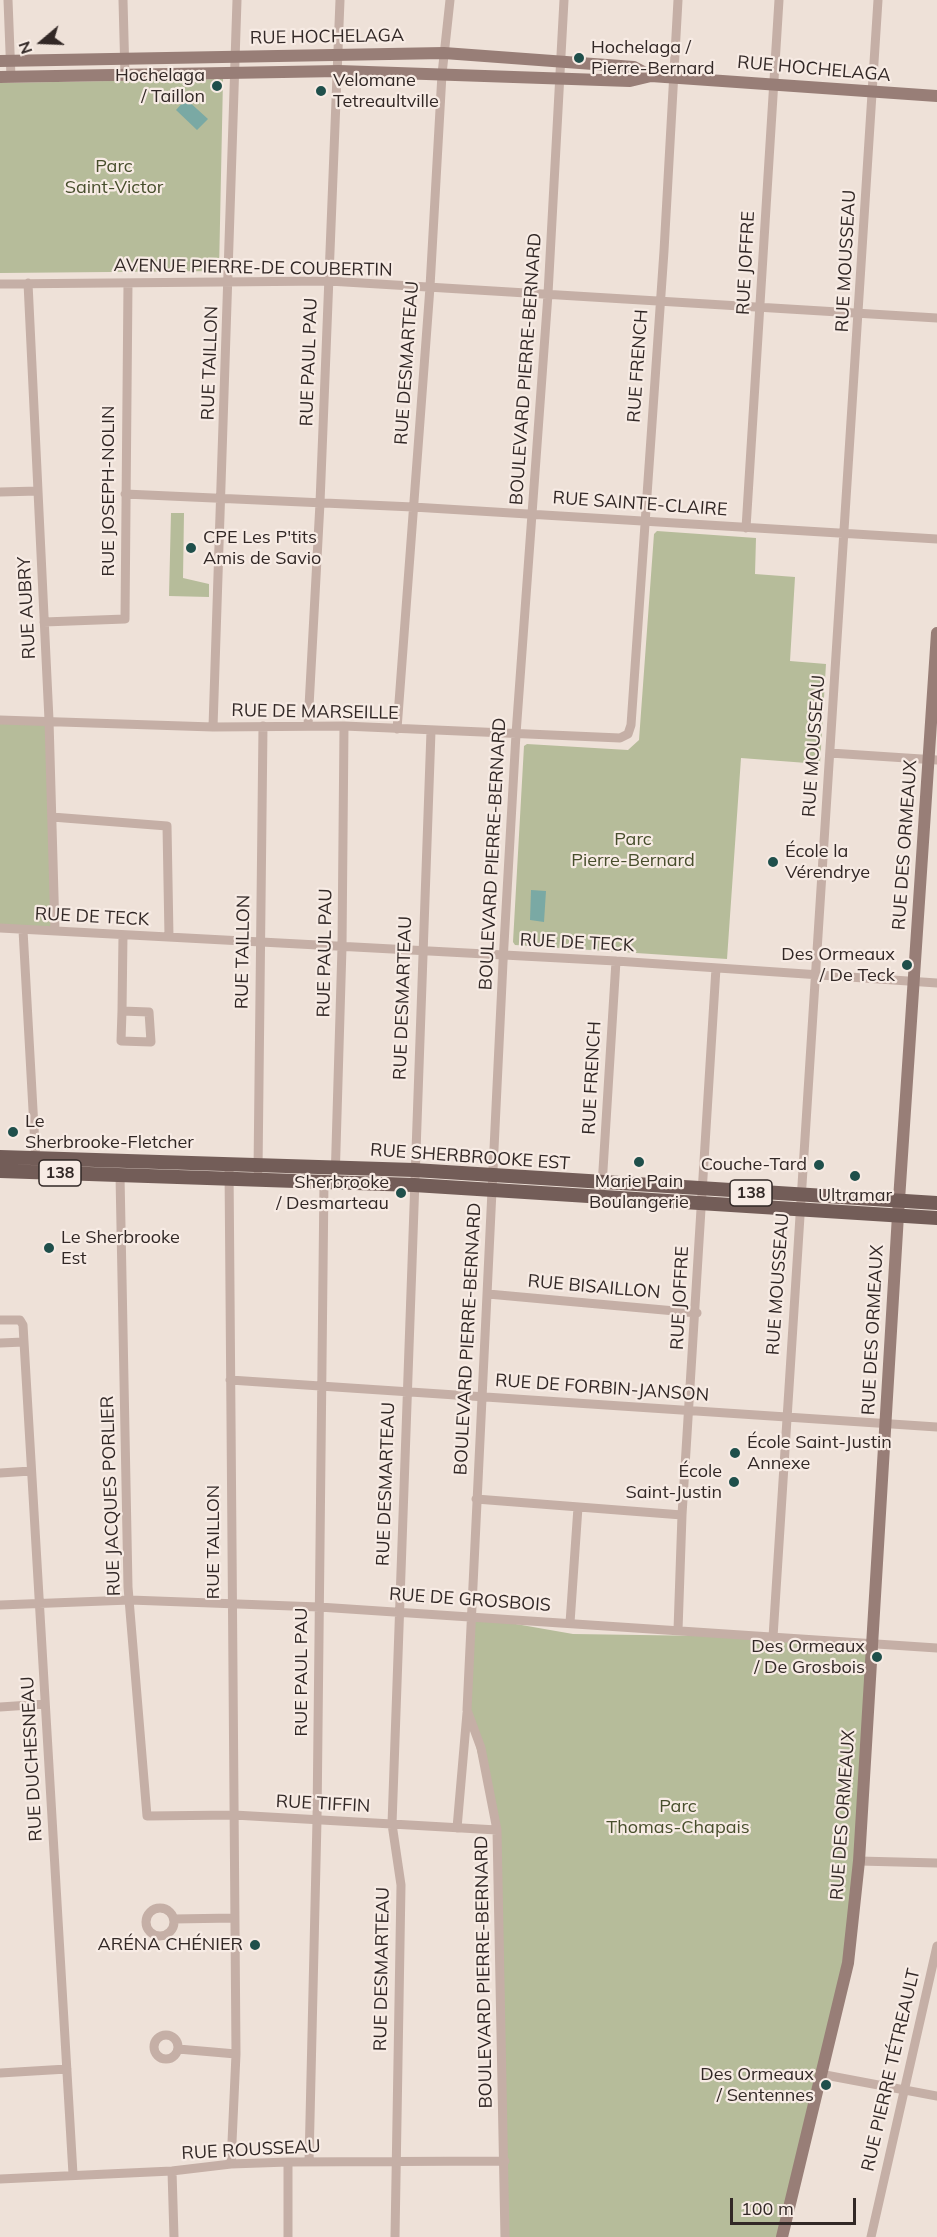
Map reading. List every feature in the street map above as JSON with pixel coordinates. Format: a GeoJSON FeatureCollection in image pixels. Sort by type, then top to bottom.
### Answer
{"type":"FeatureCollection","features":[{"type":"Feature","properties":{"kind":"main road","name":"RUE SHERBROOKE EST"},"geometry":{"type":"LineString","coordinates":[[0,1157],[229,1172]]}},
{"type":"Feature","properties":{"kind":"main road","name":"RUE SHERBROOKE EST"},"geometry":{"type":"LineString","coordinates":[[0,1171],[120,1175],[258,1172],[336,1167],[414,1170],[493,1183]]}},
{"type":"Feature","properties":{"kind":"main road","name":"RUE SHERBROOKE EST"},"geometry":{"type":"LineString","coordinates":[[258,1172],[330,1182],[414,1185],[493,1183],[800,1202],[937,1218]]}},
{"type":"Feature","properties":{"kind":"main road","name":"RUE SHERBROOKE EST"},"geometry":{"type":"LineString","coordinates":[[800,1202],[937,1203]]}},
{"type":"Feature","properties":{"kind":"street"},"geometry":{"type":"LineString","coordinates":[[5,77],[8,0]]}},
{"type":"Feature","properties":{"kind":"street"},"geometry":{"type":"LineString","coordinates":[[123,0],[125,75]]}},
{"type":"Feature","properties":{"kind":"street","name":"RUE TAILLON"},"geometry":{"type":"LineString","coordinates":[[213,727],[237,0]]}},
{"type":"Feature","properties":{"kind":"street","name":"RUE PAUL PAU"},"geometry":{"type":"LineString","coordinates":[[308,725],[320,503],[339,71],[340,0]]}},
{"type":"Feature","properties":{"kind":"street","name":"RUE DESMARTEAU"},"geometry":{"type":"LineString","coordinates":[[397,729],[430,287],[442,74],[450,0]]}},
{"type":"Feature","properties":{"kind":"street","name":"BOULEVARD PIERRE-BERNARD"},"geometry":{"type":"LineString","coordinates":[[457,1828],[467,1710],[503,955],[516,734],[548,294],[564,0]]}},
{"type":"Feature","properties":{"kind":"street","name":"RUE FRENCH"},"geometry":{"type":"LineString","coordinates":[[628,734],[632,725],[678,0]]}},
{"type":"Feature","properties":{"kind":"street","name":"RUE JOFFRE"},"geometry":{"type":"LineString","coordinates":[[746,528],[779,0]]}},
{"type":"Feature","properties":{"kind":"street","name":"RUE MOUSSEAU"},"geometry":{"type":"LineString","coordinates":[[773,1637],[878,0]]}},
{"type":"Feature","properties":{"kind":"street","name":"RUE HOCHELAGA"},"geometry":{"type":"LineString","coordinates":[[5,61],[444,53],[634,67],[651,76]]}},
{"type":"Feature","properties":{"kind":"street"},"geometry":{"type":"LineString","coordinates":[[516,77],[517,58]]}},
{"type":"Feature","properties":{"kind":"street","name":"RUE HOCHELAGA"},"geometry":{"type":"LineString","coordinates":[[5,77],[339,71],[630,81],[651,76],[673,76],[937,96]]}},
{"type":"Feature","properties":{"kind":"street","name":"AVENUE PIERRE-DE COUBERTIN"},"geometry":{"type":"LineString","coordinates":[[0,284],[329,281],[937,318]]}},
{"type":"Feature","properties":{"kind":"street","name":"RUE AUBRY"},"geometry":{"type":"LineString","coordinates":[[28,283],[49,720],[55,931]]}},
{"type":"Feature","properties":{"kind":"street","name":"RUE JOSEPH-NOLIN"},"geometry":{"type":"LineString","coordinates":[[44,622],[125,619],[128,283]]}},
{"type":"Feature","properties":{"kind":"street"},"geometry":{"type":"LineString","coordinates":[[0,492],[38,491]]}},
{"type":"Feature","properties":{"kind":"street","name":"RUE SAINTE-CLAIRE"},"geometry":{"type":"LineString","coordinates":[[125,494],[413,507],[937,539]]}},
{"type":"Feature","properties":{"kind":"street","name":"RUE DES ORMEAUX"},"geometry":{"type":"LineString","coordinates":[[782,2237],[848,1963],[859,1861],[898,1215],[914,981],[933,760],[937,633]]}},
{"type":"Feature","properties":{"kind":"street","name":"RUE DE MARSEILLE"},"geometry":{"type":"LineString","coordinates":[[0,720],[213,727],[344,726],[620,738],[628,734]]}},
{"type":"Feature","properties":{"kind":"street","name":"RUE TAILLON"},"geometry":{"type":"LineString","coordinates":[[258,1172],[263,726]]}},
{"type":"Feature","properties":{"kind":"street","name":"RUE PAUL PAU"},"geometry":{"type":"LineString","coordinates":[[309,2162],[317,1820],[322,1386],[330,1182],[336,1167],[342,947],[344,726]]}},
{"type":"Feature","properties":{"kind":"street","name":"RUE DESMARTEAU"},"geometry":{"type":"LineString","coordinates":[[395,2237],[401,1884],[392,1824],[397,1611],[431,731]]}},
{"type":"Feature","properties":{"kind":"street"},"geometry":{"type":"LineString","coordinates":[[830,753],[933,760]]}},
{"type":"Feature","properties":{"kind":"street"},"geometry":{"type":"LineString","coordinates":[[52,817],[167,826],[169,938]]}},
{"type":"Feature","properties":{"kind":"street","name":"RUE DE TECK"},"geometry":{"type":"LineString","coordinates":[[0,928],[616,961],[937,983]]}},
{"type":"Feature","properties":{"kind":"street"},"geometry":{"type":"LineString","coordinates":[[23,930],[36,1172]]}},
{"type":"Feature","properties":{"kind":"street"},"geometry":{"type":"LineString","coordinates":[[122,1011],[149,1012],[150,1042],[121,1041],[123,935]]}},
{"type":"Feature","properties":{"kind":"street","name":"RUE FRENCH"},"geometry":{"type":"LineString","coordinates":[[602,1190],[616,961]]}},
{"type":"Feature","properties":{"kind":"street","name":"RUE JOFFRE"},"geometry":{"type":"LineString","coordinates":[[678,1630],[682,1515],[697,1312],[717,968]]}},
{"type":"Feature","properties":{"kind":"street","name":"RUE TAILLON"},"geometry":{"type":"LineString","coordinates":[[229,1172],[236,2054],[231,2164]]}},
{"type":"Feature","properties":{"kind":"street","name":"RUE JACQUES PORLIER"},"geometry":{"type":"LineString","coordinates":[[120,1175],[130,1600],[147,1816]]}},
{"type":"Feature","properties":{"kind":"street","name":"RUE BISAILLON"},"geometry":{"type":"LineString","coordinates":[[488,1294],[697,1312]]}},
{"type":"Feature","properties":{"kind":"street","name":"RUE DUCHESNEAU"},"geometry":{"type":"LineString","coordinates":[[0,1320],[22,1322],[24,1342],[74,2174]]}},
{"type":"Feature","properties":{"kind":"street"},"geometry":{"type":"LineString","coordinates":[[0,1343],[24,1342]]}},
{"type":"Feature","properties":{"kind":"street","name":"RUE DE FORBIN-JANSON"},"geometry":{"type":"LineString","coordinates":[[230,1380],[937,1427]]}},
{"type":"Feature","properties":{"kind":"street"},"geometry":{"type":"LineString","coordinates":[[0,1473],[31,1471]]}},
{"type":"Feature","properties":{"kind":"street"},"geometry":{"type":"LineString","coordinates":[[476,1499],[682,1515]]}},
{"type":"Feature","properties":{"kind":"street"},"geometry":{"type":"LineString","coordinates":[[570,1623],[578,1507]]}},
{"type":"Feature","properties":{"kind":"street","name":"RUE DE GROSBOIS"},"geometry":{"type":"LineString","coordinates":[[0,1605],[130,1600],[319,1607],[937,1648]]}},
{"type":"Feature","properties":{"kind":"street"},"geometry":{"type":"LineString","coordinates":[[0,1707],[45,1704]]}},
{"type":"Feature","properties":{"kind":"street","name":"BOULEVARD PIERRE-BERNARD"},"geometry":{"type":"LineString","coordinates":[[467,1710],[481,1748],[497,1830],[505,2237]]}},
{"type":"Feature","properties":{"kind":"street","name":"RUE TIFFIN"},"geometry":{"type":"LineString","coordinates":[[147,1816],[234,1815],[497,1830]]}},
{"type":"Feature","properties":{"kind":"street"},"geometry":{"type":"LineString","coordinates":[[859,1861],[937,1863]]}},
{"type":"Feature","properties":{"kind":"street"},"geometry":{"type":"LineString","coordinates":[[174,1919],[234,1918]]}},
{"type":"Feature","properties":{"kind":"street","name":"RUE PIERRE TÉTREAULT"},"geometry":{"type":"LineString","coordinates":[[871,2237],[902,2088],[937,1946]]}},
{"type":"Feature","properties":{"kind":"street"},"geometry":{"type":"LineString","coordinates":[[178,2049],[236,2054]]}},
{"type":"Feature","properties":{"kind":"street"},"geometry":{"type":"LineString","coordinates":[[0,2073],[67,2069]]}},
{"type":"Feature","properties":{"kind":"street"},"geometry":{"type":"LineString","coordinates":[[820,2074],[937,2096]]}},
{"type":"Feature","properties":{"kind":"street","name":"RUE ROUSSEAU"},"geometry":{"type":"LineString","coordinates":[[0,2179],[172,2171],[231,2164],[505,2161]]}},
{"type":"Feature","properties":{"kind":"street"},"geometry":{"type":"LineString","coordinates":[[288,2162],[288,2237]]}},
{"type":"Feature","properties":{"kind":"street"},"geometry":{"type":"LineString","coordinates":[[172,2171],[174,2237]]}},
{"type":"Feature","properties":{"kind":"green space","name":"Parc Saint-Victor"},"geometry":{"type":"Polygon","coordinates":[[[223,79],[219,271],[0,273],[0,83],[223,79]]]}},
{"type":"Feature","properties":{"kind":"green space"},"geometry":{"type":"Polygon","coordinates":[[[171,513],[184,513],[183,578],[209,584],[209,597],[169,596],[171,513]]]}},
{"type":"Feature","properties":{"kind":"green space","name":"Parc Pierre-Bernard"},"geometry":{"type":"Polygon","coordinates":[[[657,531],[756,538],[755,574],[795,577],[790,661],[826,664],[820,764],[741,758],[727,959],[515,945],[513,942],[524,746],[527,744],[628,750],[639,740],[654,534],[657,531]]]}},
{"type":"Feature","properties":{"kind":"green space"},"geometry":{"type":"Polygon","coordinates":[[[0,720],[49,720],[55,931],[0,928],[0,720]]]}},
{"type":"Feature","properties":{"kind":"green space","name":"Parc Thomas-Chapais"},"geometry":{"type":"Polygon","coordinates":[[[470,1616],[573,1634],[773,1637],[873,1644],[848,1963],[783,2237],[505,2237],[497,1830],[467,1710],[470,1616]]]}},
{"type":"Feature","properties":{"kind":"water"},"geometry":{"type":"Polygon","coordinates":[[[186,99],[208,119],[197,130],[176,110],[186,99]]]}},
{"type":"Feature","properties":{"kind":"water"},"geometry":{"type":"Polygon","coordinates":[[[531,890],[546,891],[544,922],[530,920],[531,890]]]}},
{"type":"Feature","properties":{"kind":"place","name":"Hochelaga / Pierre-Bernard"},"geometry":{"type":"Point","coordinates":[579,58]}},
{"type":"Feature","properties":{"kind":"place","name":"Hochelaga / Taillon"},"geometry":{"type":"Point","coordinates":[217,86]}},
{"type":"Feature","properties":{"kind":"place","name":"Velomane Tetreaultville"},"geometry":{"type":"Point","coordinates":[321,91]}},
{"type":"Feature","properties":{"kind":"place","name":"CPE Les P'tits Amis de Savio"},"geometry":{"type":"Point","coordinates":[191,548]}},
{"type":"Feature","properties":{"kind":"place","name":"École la Vérendrye"},"geometry":{"type":"Point","coordinates":[773,862]}},
{"type":"Feature","properties":{"kind":"place","name":"Des Ormeaux / De Teck"},"geometry":{"type":"Point","coordinates":[907,965]}},
{"type":"Feature","properties":{"kind":"place","name":"Le Sherbrooke-Fletcher"},"geometry":{"type":"Point","coordinates":[13,1132]}},
{"type":"Feature","properties":{"kind":"place","name":"Marie Pain Boulangerie"},"geometry":{"type":"Point","coordinates":[639,1162]}},
{"type":"Feature","properties":{"kind":"place","name":"Couche-Tard"},"geometry":{"type":"Point","coordinates":[819,1165]}},
{"type":"Feature","properties":{"kind":"place","name":"Ultramar"},"geometry":{"type":"Point","coordinates":[855,1176]}},
{"type":"Feature","properties":{"kind":"place","name":"Sherbrooke / Desmarteau"},"geometry":{"type":"Point","coordinates":[401,1193]}},
{"type":"Feature","properties":{"kind":"place","name":"Le Sherbrooke Est"},"geometry":{"type":"Point","coordinates":[49,1248]}},
{"type":"Feature","properties":{"kind":"place","name":"École Saint-Justin Annexe"},"geometry":{"type":"Point","coordinates":[735,1453]}},
{"type":"Feature","properties":{"kind":"place","name":"École Saint-Justin"},"geometry":{"type":"Point","coordinates":[734,1482]}},
{"type":"Feature","properties":{"kind":"place","name":"Des Ormeaux / De Grosbois"},"geometry":{"type":"Point","coordinates":[877,1657]}},
{"type":"Feature","properties":{"kind":"place","name":"ARÉNA CHÉNIER"},"geometry":{"type":"Point","coordinates":[255,1945]}},
{"type":"Feature","properties":{"kind":"place","name":"Des Ormeaux / Sentennes"},"geometry":{"type":"Point","coordinates":[826,2085]}}]}
